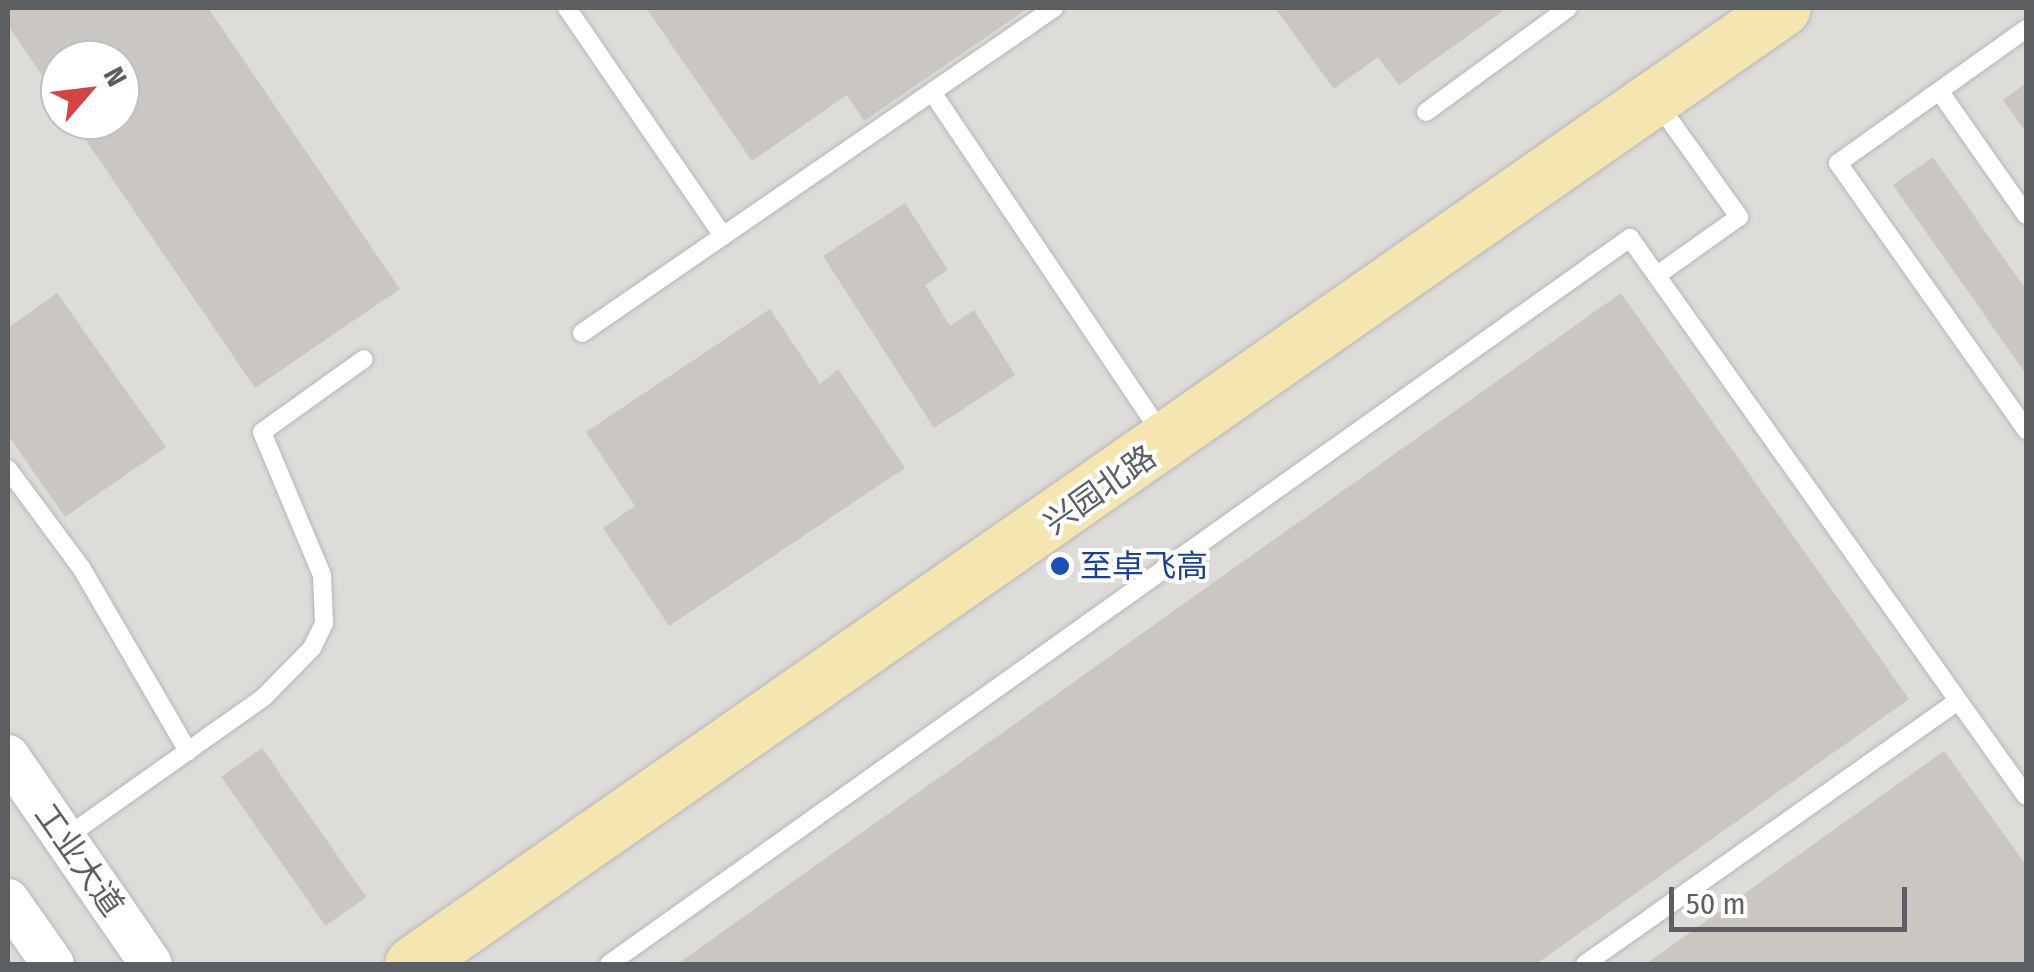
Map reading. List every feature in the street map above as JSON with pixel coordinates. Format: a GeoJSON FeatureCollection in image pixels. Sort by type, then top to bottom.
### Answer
{"type":"FeatureCollection","features":[{"type":"Feature","properties":{"kind":"main road","name":"兴园北路"},"geometry":{"type":"LineString","coordinates":[[412,964],[1168,443],[1783,8]]}},
{"type":"Feature","properties":{"kind":"street","name":"工业大道"},"geometry":{"type":"LineString","coordinates":[[8,756],[151,964]]}},
{"type":"Feature","properties":{"kind":"street"},"geometry":{"type":"LineString","coordinates":[[8,900],[53,964]]}},
{"type":"Feature","properties":{"kind":"lane"},"geometry":{"type":"LineString","coordinates":[[567,8],[722,236]]}},
{"type":"Feature","properties":{"kind":"lane"},"geometry":{"type":"LineString","coordinates":[[582,333],[1054,8]]}},
{"type":"Feature","properties":{"kind":"lane"},"geometry":{"type":"LineString","coordinates":[[1426,112],[1568,8]]}},
{"type":"Feature","properties":{"kind":"lane"},"geometry":{"type":"LineString","coordinates":[[2026,29],[1838,163],[2026,430]]}},
{"type":"Feature","properties":{"kind":"lane"},"geometry":{"type":"LineString","coordinates":[[932,92],[1168,443]]}},
{"type":"Feature","properties":{"kind":"lane"},"geometry":{"type":"LineString","coordinates":[[1940,92],[2026,215]]}},
{"type":"Feature","properties":{"kind":"lane"},"geometry":{"type":"LineString","coordinates":[[1656,101],[1739,217],[1657,275]]}},
{"type":"Feature","properties":{"kind":"lane"},"geometry":{"type":"LineString","coordinates":[[608,964],[1630,238],[2026,796]]}},
{"type":"Feature","properties":{"kind":"lane"},"geometry":{"type":"LineString","coordinates":[[64,839],[188,751],[294,668],[324,623],[322,575],[262,432],[364,359]]}},
{"type":"Feature","properties":{"kind":"lane"},"geometry":{"type":"LineString","coordinates":[[8,469],[82,569],[188,751]]}},
{"type":"Feature","properties":{"kind":"lane"},"geometry":{"type":"LineString","coordinates":[[1585,964],[1958,700]]}},
{"type":"Feature","properties":{"kind":"shaded area"},"geometry":{"type":"Polygon","coordinates":[[[8,8],[2026,8],[2026,964],[8,964],[8,8]]]}},
{"type":"Feature","properties":{"kind":"building"},"geometry":{"type":"Polygon","coordinates":[[[8,8],[208,8],[400,289],[255,388],[86,140],[140,140],[140,40],[40,40],[40,72],[8,25],[8,8]]]}},
{"type":"Feature","properties":{"kind":"building"},"geometry":{"type":"Polygon","coordinates":[[[646,8],[1028,8],[864,121],[847,95],[752,161],[646,8]]]}},
{"type":"Feature","properties":{"kind":"building"},"geometry":{"type":"Polygon","coordinates":[[[1275,8],[1507,8],[1399,85],[1378,57],[1334,89],[1275,8]]]}},
{"type":"Feature","properties":{"kind":"building"},"geometry":{"type":"Polygon","coordinates":[[[2026,83],[2026,133],[2003,100],[2026,83]]]}},
{"type":"Feature","properties":{"kind":"building"},"geometry":{"type":"Polygon","coordinates":[[[1933,157],[2026,290],[2026,374],[1893,185],[1933,157]]]}},
{"type":"Feature","properties":{"kind":"building"},"geometry":{"type":"Polygon","coordinates":[[[905,203],[948,270],[925,285],[950,326],[974,310],[1015,375],[934,428],[823,256],[905,203]]]}},
{"type":"Feature","properties":{"kind":"building"},"geometry":{"type":"Polygon","coordinates":[[[57,293],[166,447],[65,517],[8,435],[8,328],[57,293]]]}},
{"type":"Feature","properties":{"kind":"building"},"geometry":{"type":"Polygon","coordinates":[[[1621,293],[1909,699],[1536,964],[677,964],[1621,293]]]}},
{"type":"Feature","properties":{"kind":"building"},"geometry":{"type":"Polygon","coordinates":[[[770,309],[820,384],[838,369],[905,468],[669,626],[603,528],[635,506],[586,432],[770,309]]]}},
{"type":"Feature","properties":{"kind":"building"},"geometry":{"type":"Polygon","coordinates":[[[262,748],[366,897],[325,926],[221,777],[262,748]]]}},
{"type":"Feature","properties":{"kind":"building"},"geometry":{"type":"Polygon","coordinates":[[[1944,751],[2026,865],[2026,964],[1646,964],[1944,751]]]}},
{"type":"Feature","properties":{"kind":"place","name":"至卓飞高"},"geometry":{"type":"Point","coordinates":[1060,566]}}]}
